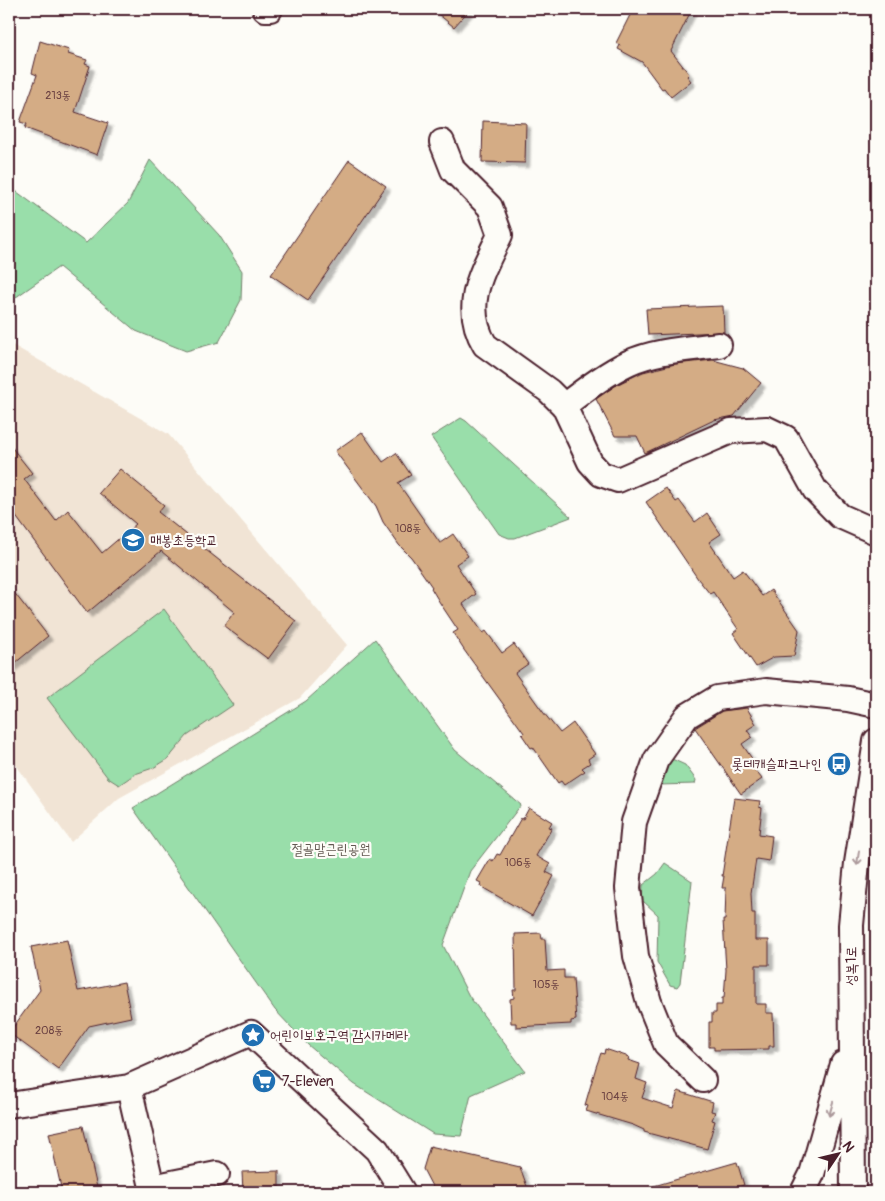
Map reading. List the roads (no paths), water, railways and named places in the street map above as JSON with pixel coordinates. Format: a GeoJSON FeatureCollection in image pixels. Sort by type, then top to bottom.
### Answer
{"type":"FeatureCollection","features":[{"type":"Feature","properties":{"kind":"street"},"geometry":{"type":"LineString","coordinates":[[442,142],[453,170],[490,206],[500,235],[479,278],[472,311],[478,334],[485,345],[549,391],[564,406],[590,462],[600,474],[618,480],[731,431],[767,430],[786,438],[815,490],[840,516],[876,532]]}},
{"type":"Feature","properties":{"kind":"street"},"geometry":{"type":"LineString","coordinates":[[564,406],[587,388],[629,363],[665,352],[719,345]]}},
{"type":"Feature","properties":{"kind":"street"},"geometry":{"type":"LineString","coordinates":[[703,1080],[666,1044],[649,1002],[636,956],[628,888],[634,822],[656,760],[687,716],[717,698],[766,691],[848,699],[876,705]]}},
{"type":"Feature","properties":{"kind":"street","name":"성복1로"},"geometry":{"type":"LineString","coordinates":[[853,1192],[851,925],[857,863],[876,741]]}},
{"type":"Feature","properties":{"kind":"street"},"geometry":{"type":"LineString","coordinates":[[804,1192],[812,1174],[827,1125],[851,1028]]}},
{"type":"Feature","properties":{"kind":"street"},"geometry":{"type":"LineString","coordinates":[[9,1105],[129,1087],[251,1033],[377,1150],[404,1192]]}},
{"type":"Feature","properties":{"kind":"street"},"geometry":{"type":"LineString","coordinates":[[129,1087],[152,1187],[216,1174]]}},
{"type":"Feature","properties":{"kind":"place","name":"매봉초등학교"},"geometry":{"type":"Point","coordinates":[133,540]}},
{"type":"Feature","properties":{"kind":"place","name":"롯데캐슬파크나인"},"geometry":{"type":"Point","coordinates":[839,764]}},
{"type":"Feature","properties":{"kind":"place","name":"어린이보호구역 감시카메라"},"geometry":{"type":"Point","coordinates":[253,1035]}},
{"type":"Feature","properties":{"kind":"place","name":"7-Eleven"},"geometry":{"type":"Point","coordinates":[264,1081]}},
{"type":"Feature","properties":{"kind":"park label","name":"절골말근린공원"},"geometry":{"type":"Point","coordinates":[331,849]}}]}
